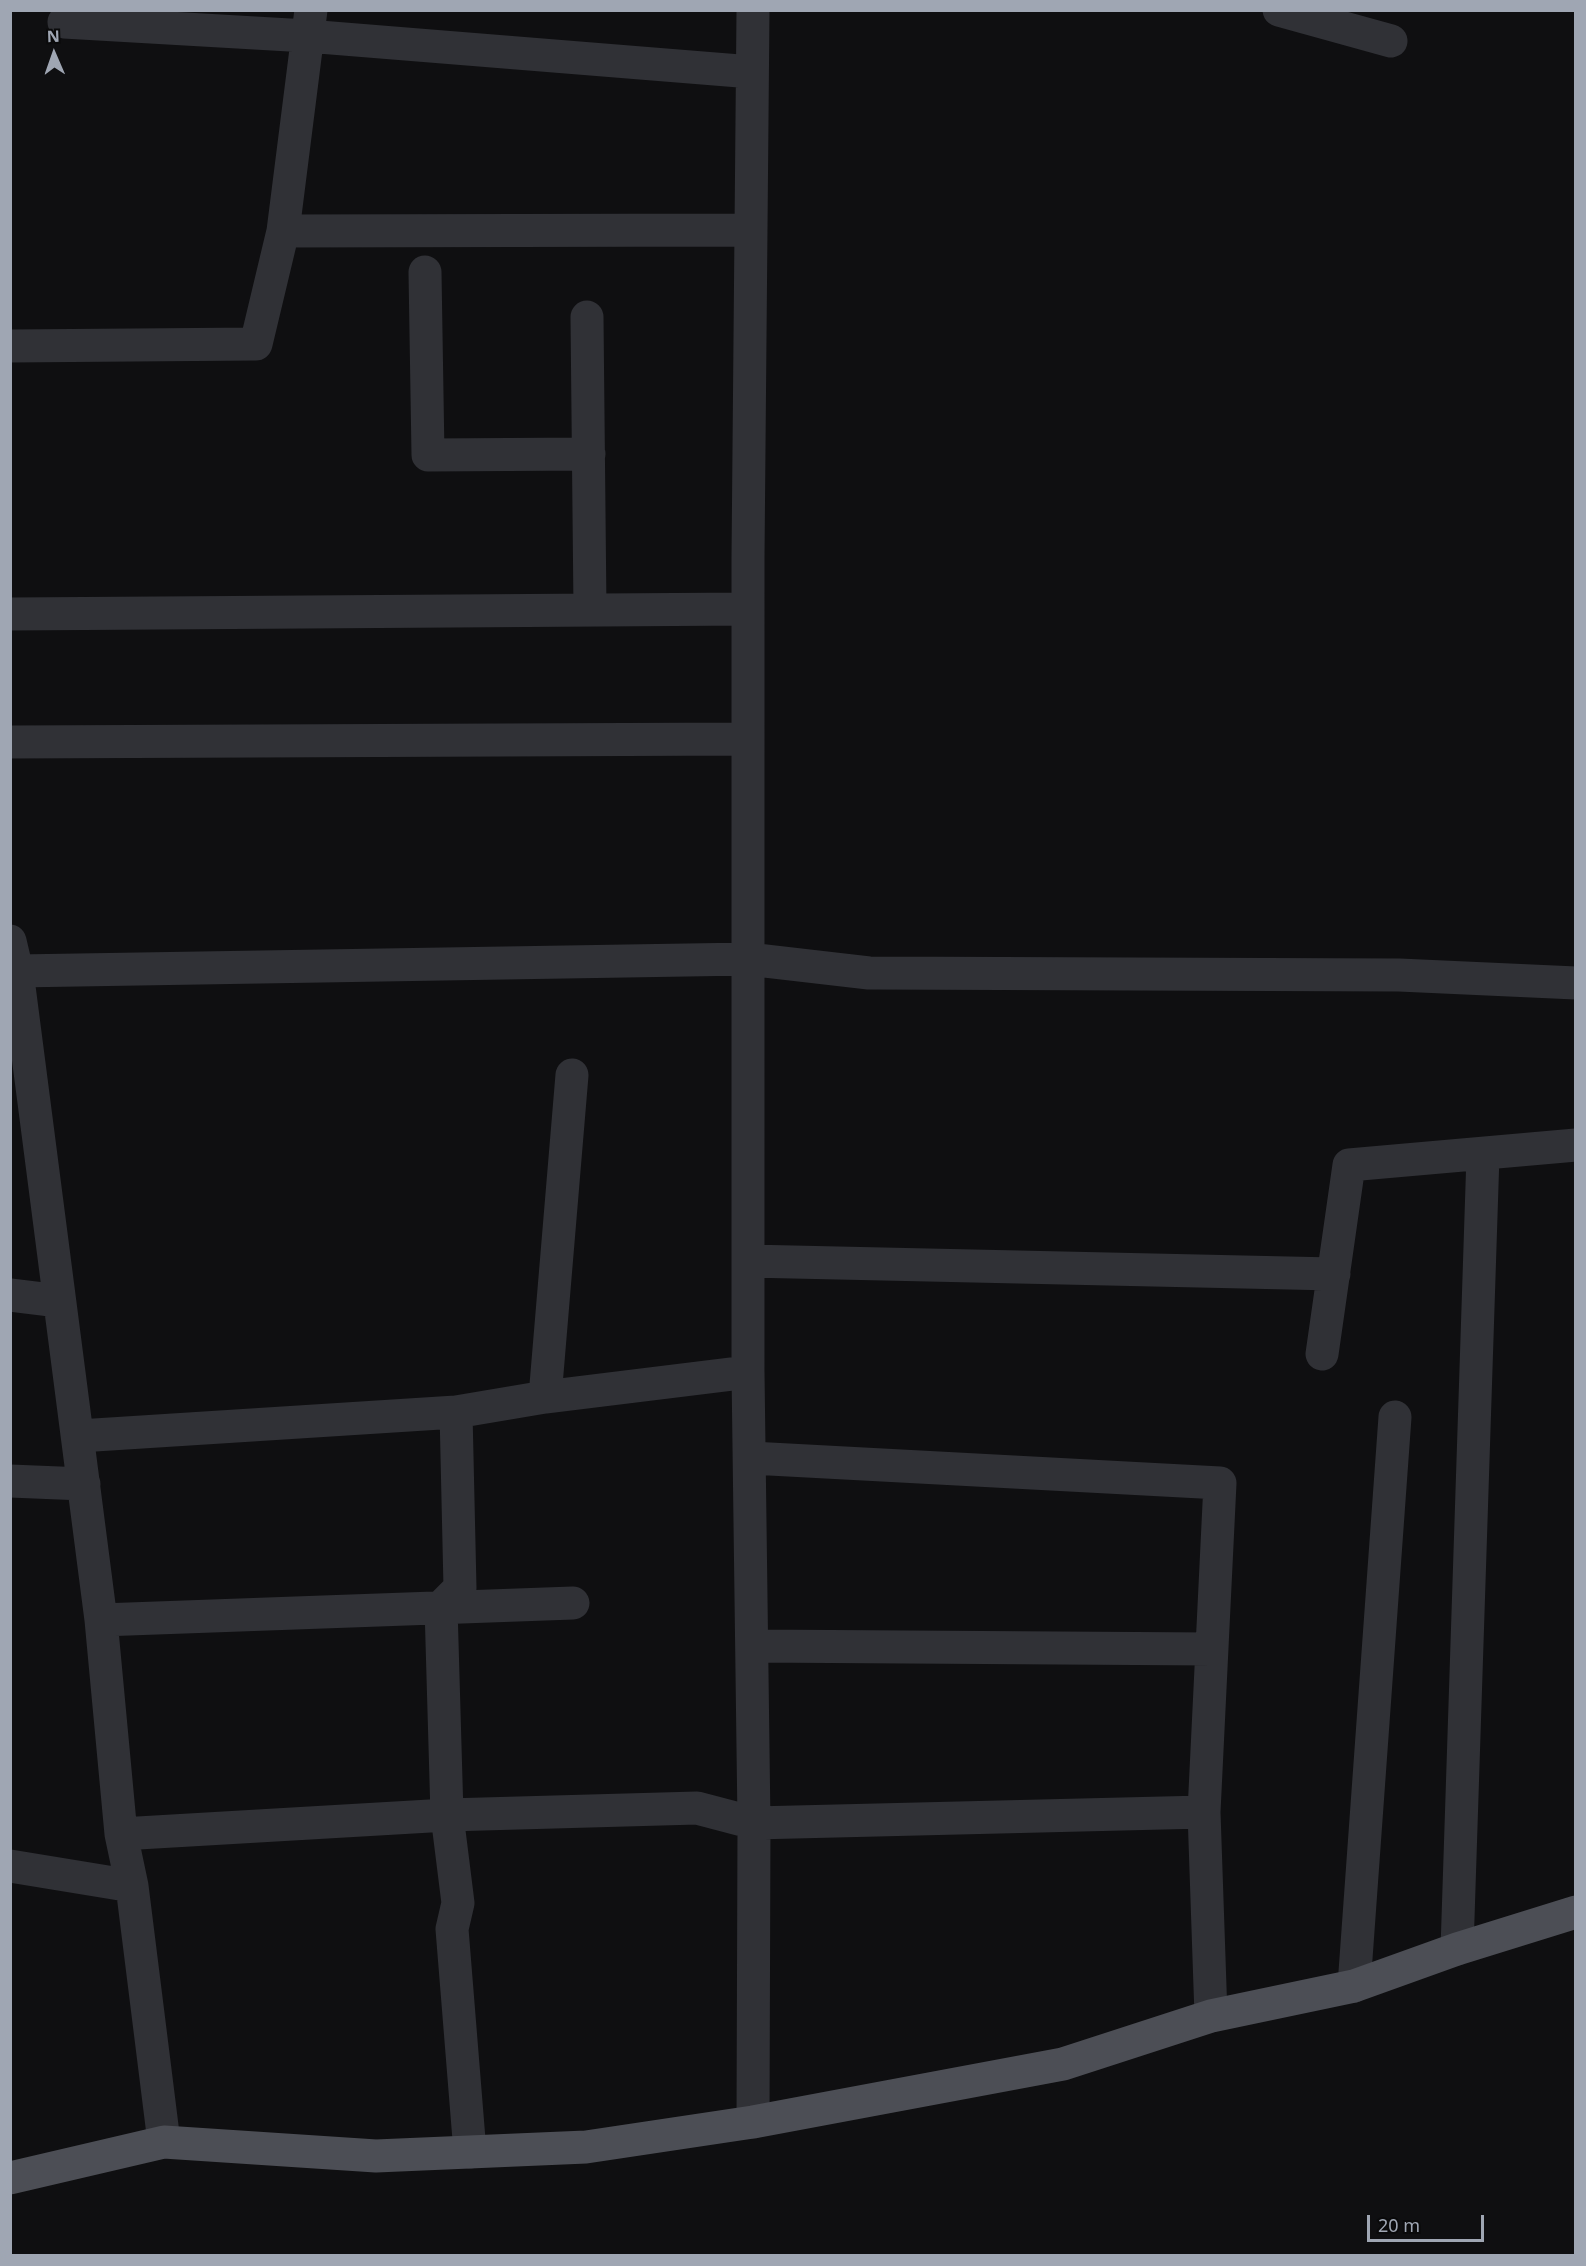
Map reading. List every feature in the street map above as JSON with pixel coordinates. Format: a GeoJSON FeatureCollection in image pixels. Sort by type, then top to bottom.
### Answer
{"type":"FeatureCollection","features":[{"type":"Feature","properties":{"kind":"main road"},"geometry":{"type":"LineString","coordinates":[[10,2178],[164,2142],[376,2156],[586,2147],[753,2122],[1063,2064],[1211,2016],[1354,1986],[1457,1949],[1575,1912]]}},
{"type":"Feature","properties":{"kind":"street"},"geometry":{"type":"LineString","coordinates":[[753,10],[748,609],[748,1372],[754,1646],[753,2122]]}},
{"type":"Feature","properties":{"kind":"street"},"geometry":{"type":"LineString","coordinates":[[1279,10],[1391,41]]}},
{"type":"Feature","properties":{"kind":"street"},"geometry":{"type":"LineString","coordinates":[[64,22],[309,23],[752,72]]}},
{"type":"Feature","properties":{"kind":"street"},"geometry":{"type":"LineString","coordinates":[[10,346],[256,344],[283,231],[309,23]]}},
{"type":"Feature","properties":{"kind":"street"},"geometry":{"type":"LineString","coordinates":[[283,231],[751,230]]}},
{"type":"Feature","properties":{"kind":"street"},"geometry":{"type":"LineString","coordinates":[[425,272],[428,455],[589,454]]}},
{"type":"Feature","properties":{"kind":"street"},"geometry":{"type":"LineString","coordinates":[[587,317],[590,610]]}},
{"type":"Feature","properties":{"kind":"street"},"geometry":{"type":"LineString","coordinates":[[10,614],[748,609]]}},
{"type":"Feature","properties":{"kind":"street"},"geometry":{"type":"LineString","coordinates":[[10,742],[748,739]]}},
{"type":"Feature","properties":{"kind":"street"},"geometry":{"type":"LineString","coordinates":[[164,2142],[132,1886],[121,1834],[101,1620],[78,1436],[15,978],[748,959],[869,973],[1399,975],[1575,982]]}},
{"type":"Feature","properties":{"kind":"street"},"geometry":{"type":"LineString","coordinates":[[545,1397],[572,1075]]}},
{"type":"Feature","properties":{"kind":"street"},"geometry":{"type":"LineString","coordinates":[[1322,1354],[1348,1165],[1483,1155],[1575,1145]]}},
{"type":"Feature","properties":{"kind":"street"},"geometry":{"type":"LineString","coordinates":[[1457,1949],[1483,1155]]}},
{"type":"Feature","properties":{"kind":"street"},"geometry":{"type":"LineString","coordinates":[[748,1261],[1334,1274]]}},
{"type":"Feature","properties":{"kind":"street"},"geometry":{"type":"LineString","coordinates":[[10,1295],[59,1301]]}},
{"type":"Feature","properties":{"kind":"street"},"geometry":{"type":"LineString","coordinates":[[78,1436],[456,1412],[545,1397],[748,1372]]}},
{"type":"Feature","properties":{"kind":"street"},"geometry":{"type":"LineString","coordinates":[[456,1412],[460,1588],[441,1607],[447,1815],[458,1903],[452,1929],[470,2152]]}},
{"type":"Feature","properties":{"kind":"street"},"geometry":{"type":"LineString","coordinates":[[1354,1986],[1395,1417]]}},
{"type":"Feature","properties":{"kind":"street"},"geometry":{"type":"LineString","coordinates":[[751,1458],[1220,1483],[1204,1812],[1211,2016]]}},
{"type":"Feature","properties":{"kind":"street"},"geometry":{"type":"LineString","coordinates":[[10,1481],[84,1484]]}},
{"type":"Feature","properties":{"kind":"street"},"geometry":{"type":"LineString","coordinates":[[101,1620],[573,1603]]}},
{"type":"Feature","properties":{"kind":"street"},"geometry":{"type":"LineString","coordinates":[[754,1646],[1212,1649]]}},
{"type":"Feature","properties":{"kind":"street"},"geometry":{"type":"LineString","coordinates":[[121,1834],[447,1815],[697,1808],[754,1823],[1204,1812]]}},
{"type":"Feature","properties":{"kind":"street"},"geometry":{"type":"LineString","coordinates":[[10,1866],[132,1886]]}}]}
